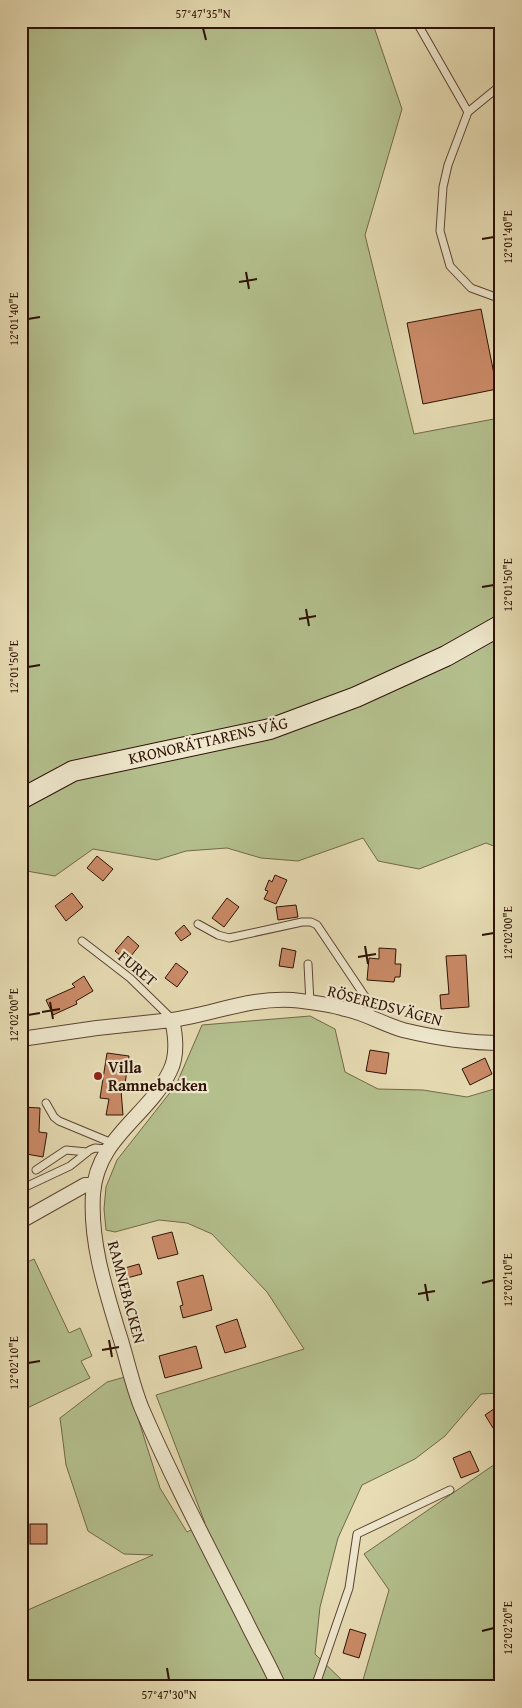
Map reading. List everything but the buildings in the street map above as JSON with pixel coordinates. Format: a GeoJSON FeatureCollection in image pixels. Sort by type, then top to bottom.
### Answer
{"type":"FeatureCollection","features":[{"type":"Feature","properties":{"kind":"street","name":"KRONORÄTTARENS VÄG"},"geometry":{"type":"LineString","coordinates":[[21,799],[73,771],[278,726],[356,697],[446,656],[501,625]]}},
{"type":"Feature","properties":{"kind":"street","name":"RÖSEREDSVÄGEN"},"geometry":{"type":"LineString","coordinates":[[172,1020],[236,1005],[268,1000],[310,1003],[346,1009],[402,1029],[450,1041],[501,1043]]}},
{"type":"Feature","properties":{"kind":"street"},"geometry":{"type":"LineString","coordinates":[[21,1039],[96,1028],[172,1020]]}},
{"type":"Feature","properties":{"kind":"street","name":"RAMNEBACKEN"},"geometry":{"type":"LineString","coordinates":[[172,1020],[176,1041],[170,1070],[162,1085],[109,1146],[94,1185],[92,1211],[96,1248],[105,1289],[141,1407],[165,1460],[279,1687]]}},
{"type":"Feature","properties":{"kind":"street"},"geometry":{"type":"LineString","coordinates":[[21,1221],[85,1185],[94,1185]]}},
{"type":"Feature","properties":{"kind":"lane"},"geometry":{"type":"LineString","coordinates":[[416,21],[468,112]]}},
{"type":"Feature","properties":{"kind":"lane"},"geometry":{"type":"LineString","coordinates":[[501,85],[468,112],[448,165],[443,187],[440,231],[450,266],[471,288],[501,299]]}},
{"type":"Feature","properties":{"kind":"lane"},"geometry":{"type":"LineString","coordinates":[[198,924],[218,935],[229,938],[302,922],[311,922],[318,925],[368,1001],[372,1010],[372,1019]]}},
{"type":"Feature","properties":{"kind":"lane","name":"FURET"},"geometry":{"type":"LineString","coordinates":[[82,941],[130,978],[171,1016],[172,1020]]}},
{"type":"Feature","properties":{"kind":"lane"},"geometry":{"type":"LineString","coordinates":[[308,964],[310,1003]]}},
{"type":"Feature","properties":{"kind":"lane"},"geometry":{"type":"LineString","coordinates":[[46,1103],[54,1117],[59,1121],[109,1146]]}},
{"type":"Feature","properties":{"kind":"lane"},"geometry":{"type":"LineString","coordinates":[[21,1189],[70,1166],[95,1148],[109,1146]]}},
{"type":"Feature","properties":{"kind":"lane"},"geometry":{"type":"LineString","coordinates":[[36,1170],[66,1150],[87,1152]]}},
{"type":"Feature","properties":{"kind":"lane"},"geometry":{"type":"LineString","coordinates":[[315,1687],[349,1588],[358,1534],[450,1490]]}},
{"type":"Feature","properties":{"kind":"green space"},"geometry":{"type":"Polygon","coordinates":[[[21,21],[372,21],[402,109],[365,235],[414,434],[494,419],[501,413],[501,849],[486,843],[419,869],[378,861],[363,838],[298,861],[261,858],[227,848],[186,851],[157,860],[93,849],[55,876],[21,870],[21,21]]]}},
{"type":"Feature","properties":{"kind":"green space"},"geometry":{"type":"Polygon","coordinates":[[[310,1016],[335,1029],[345,1072],[378,1089],[423,1090],[467,1097],[501,1087],[501,1393],[481,1394],[445,1436],[415,1459],[362,1485],[338,1538],[320,1607],[315,1654],[349,1687],[21,1687],[21,1613],[153,1555],[124,1554],[88,1531],[66,1465],[60,1418],[107,1382],[125,1377],[160,1488],[187,1532],[205,1523],[156,1395],[304,1349],[267,1292],[212,1234],[187,1223],[159,1220],[115,1232],[106,1230],[104,1209],[106,1187],[117,1160],[176,1085],[202,1025],[310,1016]]]}},
{"type":"Feature","properties":{"kind":"green space"},"geometry":{"type":"Polygon","coordinates":[[[34,1259],[69,1333],[80,1328],[92,1356],[81,1361],[90,1378],[21,1411],[21,1265],[34,1259]]]}},
{"type":"Feature","properties":{"kind":"green space"},"geometry":{"type":"Polygon","coordinates":[[[501,1460],[501,1687],[361,1687],[389,1590],[364,1554],[501,1460]]]}},
{"type":"Feature","properties":{"kind":"place","name":"Villa Ramnebacken"},"geometry":{"type":"Point","coordinates":[98,1076]}}]}
